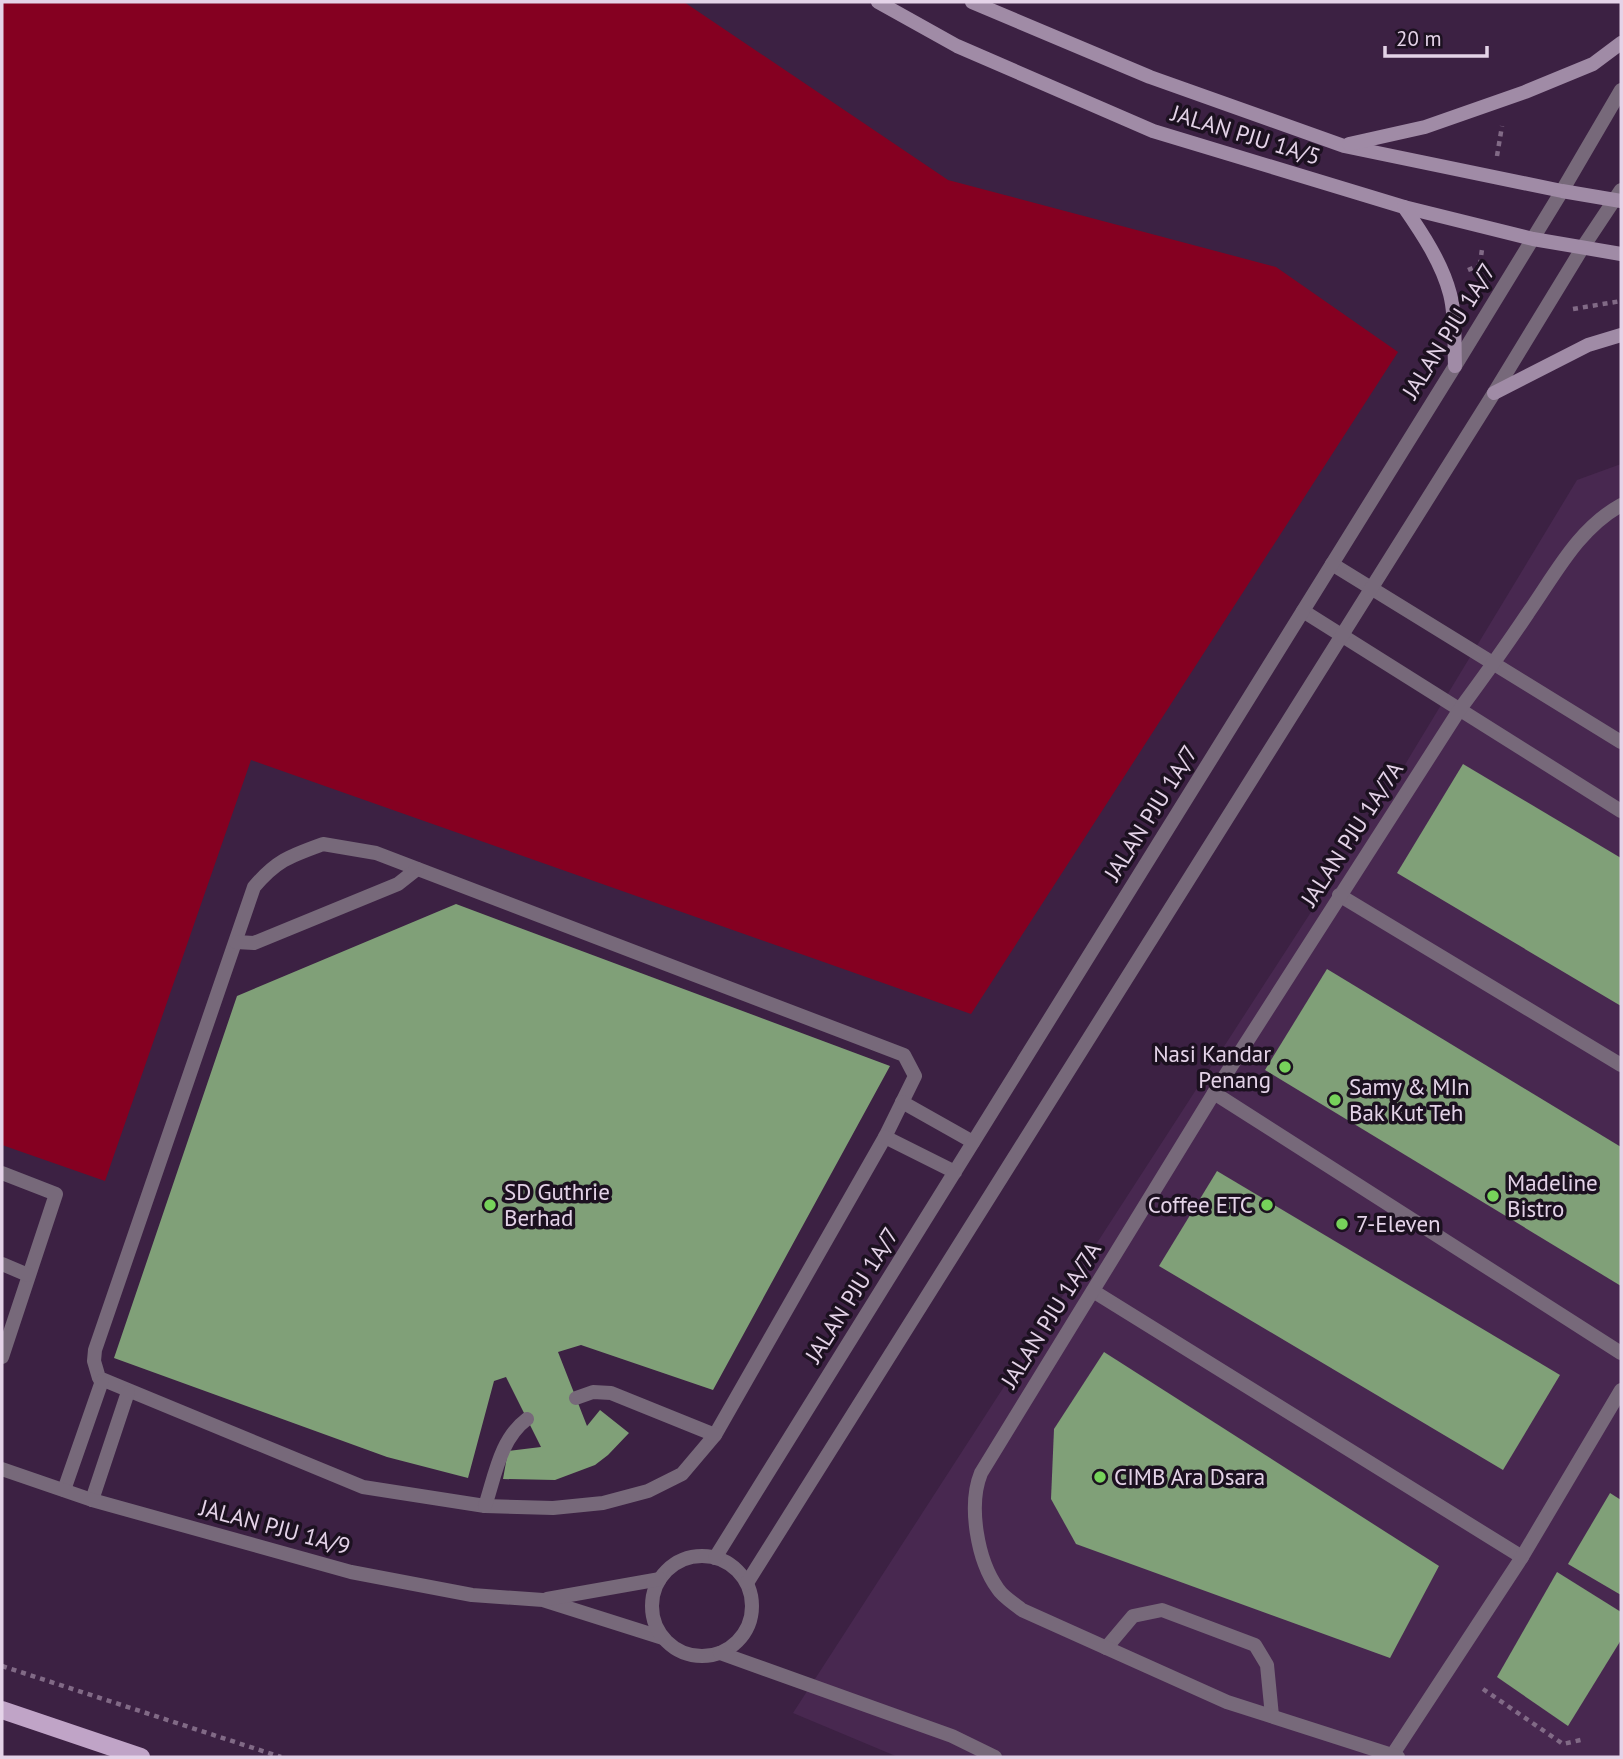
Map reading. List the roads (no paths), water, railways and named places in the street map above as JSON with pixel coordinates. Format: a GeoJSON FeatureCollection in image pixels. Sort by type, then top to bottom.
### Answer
{"type":"FeatureCollection","features":[{"type":"Feature","properties":{"kind":"main road"},"geometry":{"type":"LineString","coordinates":[[2,1710],[141,1757]]}},
{"type":"Feature","properties":{"kind":"street","name":"JALAN PJU 1A/5"},"geometry":{"type":"LineString","coordinates":[[878,2],[957,46],[1153,131],[1404,207],[1533,239],[1621,254]]}},
{"type":"Feature","properties":{"kind":"street","name":"JALAN PJU 1A/5"},"geometry":{"type":"LineString","coordinates":[[972,2],[1150,77],[1344,145],[1562,191],[1619,197]]}},
{"type":"Feature","properties":{"kind":"street"},"geometry":{"type":"LineString","coordinates":[[1344,145],[1425,127],[1525,92],[1593,64],[1621,43]]}},
{"type":"Feature","properties":{"kind":"street","name":"JALAN PJU 1A/7"},"geometry":{"type":"LineString","coordinates":[[715,1558],[1455,366],[1621,90]]}},
{"type":"Feature","properties":{"kind":"street"},"geometry":{"type":"LineString","coordinates":[[747,1583],[1583,247],[1619,197]]}},
{"type":"Feature","properties":{"kind":"street"},"geometry":{"type":"LineString","coordinates":[[1404,207],[1422,232],[1451,295],[1455,366]]}},
{"type":"Feature","properties":{"kind":"street"},"geometry":{"type":"LineString","coordinates":[[1494,393],[1588,345],[1621,335]]}},
{"type":"Feature","properties":{"kind":"street","name":"JALAN PJU 1A/7A"},"geometry":{"type":"LineString","coordinates":[[1396,1756],[1227,1702],[1022,1611],[998,1589],[981,1552],[973,1507],[975,1488],[981,1473],[1214,1093],[1460,709],[1495,663],[1582,535],[1604,515],[1621,505]]}},
{"type":"Feature","properties":{"kind":"street"},"geometry":{"type":"LineString","coordinates":[[1332,564],[1621,742]]}},
{"type":"Feature","properties":{"kind":"street"},"geometry":{"type":"LineString","coordinates":[[1303,611],[1621,811]]}},
{"type":"Feature","properties":{"kind":"street"},"geometry":{"type":"LineString","coordinates":[[64,1490],[102,1381],[94,1362],[95,1350],[254,887],[271,867],[296,854],[323,844],[376,853],[904,1055],[912,1067],[915,1076],[885,1137],[715,1436],[682,1474],[648,1491],[603,1503],[553,1508],[485,1506],[363,1487],[102,1381]]}},
{"type":"Feature","properties":{"kind":"street"},"geometry":{"type":"LineString","coordinates":[[236,942],[254,943],[398,884],[417,869]]}},
{"type":"Feature","properties":{"kind":"street"},"geometry":{"type":"LineString","coordinates":[[1339,895],[1621,1065]]}},
{"type":"Feature","properties":{"kind":"street"},"geometry":{"type":"LineString","coordinates":[[1214,1093],[1621,1353]]}},
{"type":"Feature","properties":{"kind":"street"},"geometry":{"type":"LineString","coordinates":[[902,1102],[973,1142]]}},
{"type":"Feature","properties":{"kind":"street"},"geometry":{"type":"LineString","coordinates":[[885,1137],[955,1172]]}},
{"type":"Feature","properties":{"kind":"street"},"geometry":{"type":"LineString","coordinates":[[2,1173],[56,1194],[2,1357]]}},
{"type":"Feature","properties":{"kind":"street"},"geometry":{"type":"LineString","coordinates":[[2,1264],[29,1275]]}},
{"type":"Feature","properties":{"kind":"street"},"geometry":{"type":"LineString","coordinates":[[1093,1291],[1521,1557]]}},
{"type":"Feature","properties":{"kind":"street"},"geometry":{"type":"LineString","coordinates":[[1396,1756],[1621,1391]]}},
{"type":"Feature","properties":{"kind":"street"},"geometry":{"type":"LineString","coordinates":[[92,1500],[128,1392]]}},
{"type":"Feature","properties":{"kind":"street"},"geometry":{"type":"LineString","coordinates":[[576,1398],[593,1392],[611,1393],[715,1436]]}},
{"type":"Feature","properties":{"kind":"street"},"geometry":{"type":"LineString","coordinates":[[485,1506],[507,1439],[515,1427],[527,1419]]}},
{"type":"Feature","properties":{"kind":"street","name":"JALAN PJU 1A/9"},"geometry":{"type":"LineString","coordinates":[[2,1469],[92,1500],[351,1572],[472,1595],[543,1600],[663,1637]]}},
{"type":"Feature","properties":{"kind":"street"},"geometry":{"type":"LineString","coordinates":[[694,1557],[715,1558],[734,1567],[747,1583],[752,1598],[752,1614],[746,1630],[735,1644],[720,1653],[699,1656],[679,1651],[663,1637],[653,1619],[652,1598],[660,1579],[675,1564],[694,1557]]}},
{"type":"Feature","properties":{"kind":"street","name":"JALAN PJU 1A/9"},"geometry":{"type":"LineString","coordinates":[[543,1600],[660,1579]]}},
{"type":"Feature","properties":{"kind":"street"},"geometry":{"type":"LineString","coordinates":[[1105,1648],[1133,1616],[1162,1610],[1255,1646],[1267,1665],[1272,1716]]}},
{"type":"Feature","properties":{"kind":"street"},"geometry":{"type":"LineString","coordinates":[[720,1653],[952,1736],[995,1757]]}},
{"type":"Feature","properties":{"kind":"place","name":"Nasi Kandar Penang"},"geometry":{"type":"Point","coordinates":[1285,1067]}},
{"type":"Feature","properties":{"kind":"place","name":"Samy & MIn Bak Kut Teh"},"geometry":{"type":"Point","coordinates":[1335,1100]}},
{"type":"Feature","properties":{"kind":"place","name":"Madeline Bistro"},"geometry":{"type":"Point","coordinates":[1493,1196]}},
{"type":"Feature","properties":{"kind":"place","name":"SD Guthrie Berhad"},"geometry":{"type":"Point","coordinates":[490,1205]}},
{"type":"Feature","properties":{"kind":"place","name":"Coffee ETC"},"geometry":{"type":"Point","coordinates":[1267,1205]}},
{"type":"Feature","properties":{"kind":"place","name":"7-Eleven"},"geometry":{"type":"Point","coordinates":[1342,1224]}},
{"type":"Feature","properties":{"kind":"place","name":"CIMB Ara Dsara"},"geometry":{"type":"Point","coordinates":[1100,1477]}}]}
